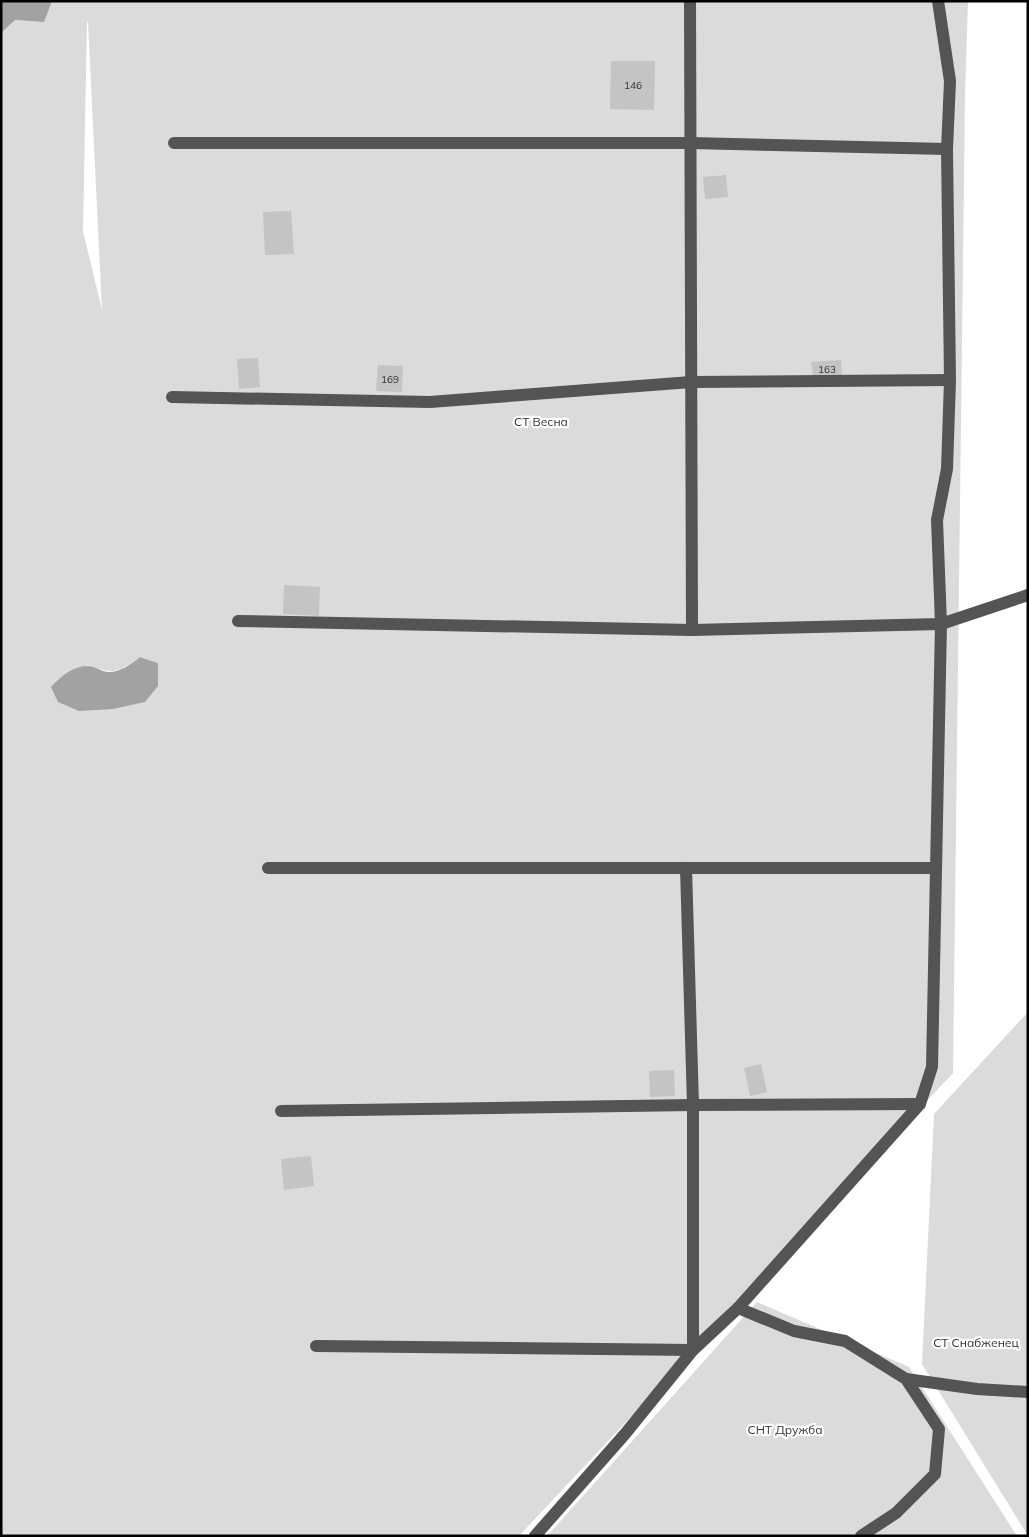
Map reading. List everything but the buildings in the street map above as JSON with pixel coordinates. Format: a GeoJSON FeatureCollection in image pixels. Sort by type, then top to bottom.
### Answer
{"type":"FeatureCollection","features":[{"type":"Feature","properties":{"kind":"street"},"geometry":{"type":"LineString","coordinates":[[690,1],[692,630]]}},
{"type":"Feature","properties":{"kind":"street"},"geometry":{"type":"LineString","coordinates":[[535,1536],[625,1434],[693,1350],[738,1308],[920,1104],[932,1067],[941,624],[937,520],[947,469],[950,380],[947,149],[950,81],[938,1]]}},
{"type":"Feature","properties":{"kind":"street"},"geometry":{"type":"LineString","coordinates":[[174,143],[690,143],[947,149]]}},
{"type":"Feature","properties":{"kind":"street"},"geometry":{"type":"LineString","coordinates":[[172,397],[430,402],[691,382],[950,380]]}},
{"type":"Feature","properties":{"kind":"street"},"geometry":{"type":"LineString","coordinates":[[238,621],[692,630],[941,624],[1028,595]]}},
{"type":"Feature","properties":{"kind":"street"},"geometry":{"type":"LineString","coordinates":[[268,868],[936,868]]}},
{"type":"Feature","properties":{"kind":"street"},"geometry":{"type":"LineString","coordinates":[[686,868],[693,1105],[693,1350]]}},
{"type":"Feature","properties":{"kind":"street"},"geometry":{"type":"LineString","coordinates":[[280,1112],[693,1105],[920,1104]]}},
{"type":"Feature","properties":{"kind":"street"},"geometry":{"type":"LineString","coordinates":[[738,1308],[794,1331],[845,1341],[906,1379],[977,1389],[1028,1392]]}},
{"type":"Feature","properties":{"kind":"street"},"geometry":{"type":"LineString","coordinates":[[316,1346],[693,1350]]}},
{"type":"Feature","properties":{"kind":"street"},"geometry":{"type":"LineString","coordinates":[[861,1536],[896,1514],[935,1474],[939,1429],[906,1379]]}},
{"type":"Feature","properties":{"kind":"green space","name":"СТ Весна"},"geometry":{"type":"Polygon","coordinates":[[[52,1],[968,1],[965,97],[953,1073],[519,1536],[1,1536],[1,33],[15,20],[43,22],[52,1]],[[88,23],[83,231],[102,310],[88,23]],[[141,657],[115,671],[88,665],[51,687],[158,663],[141,657]]]}},
{"type":"Feature","properties":{"kind":"green space","name":"СТ Снабженец"},"geometry":{"type":"Polygon","coordinates":[[[1028,1012],[1028,1536],[922,1364],[934,1114],[1028,1012]]]}},
{"type":"Feature","properties":{"kind":"green space","name":"СНТ Дружба"},"geometry":{"type":"Polygon","coordinates":[[[757,1302],[909,1367],[1017,1536],[547,1536],[757,1302]]]}},
{"type":"Feature","properties":{"kind":"shaded area"},"geometry":{"type":"Polygon","coordinates":[[[1,1],[52,1],[44,22],[15,20],[1,33],[1,1]]]}},
{"type":"Feature","properties":{"kind":"shaded area"},"geometry":{"type":"Polygon","coordinates":[[[140,657],[158,663],[158,686],[145,702],[113,709],[79,711],[58,702],[51,687],[63,676],[82,666],[90,666],[106,672],[113,672],[126,667],[140,657]]]}}]}
